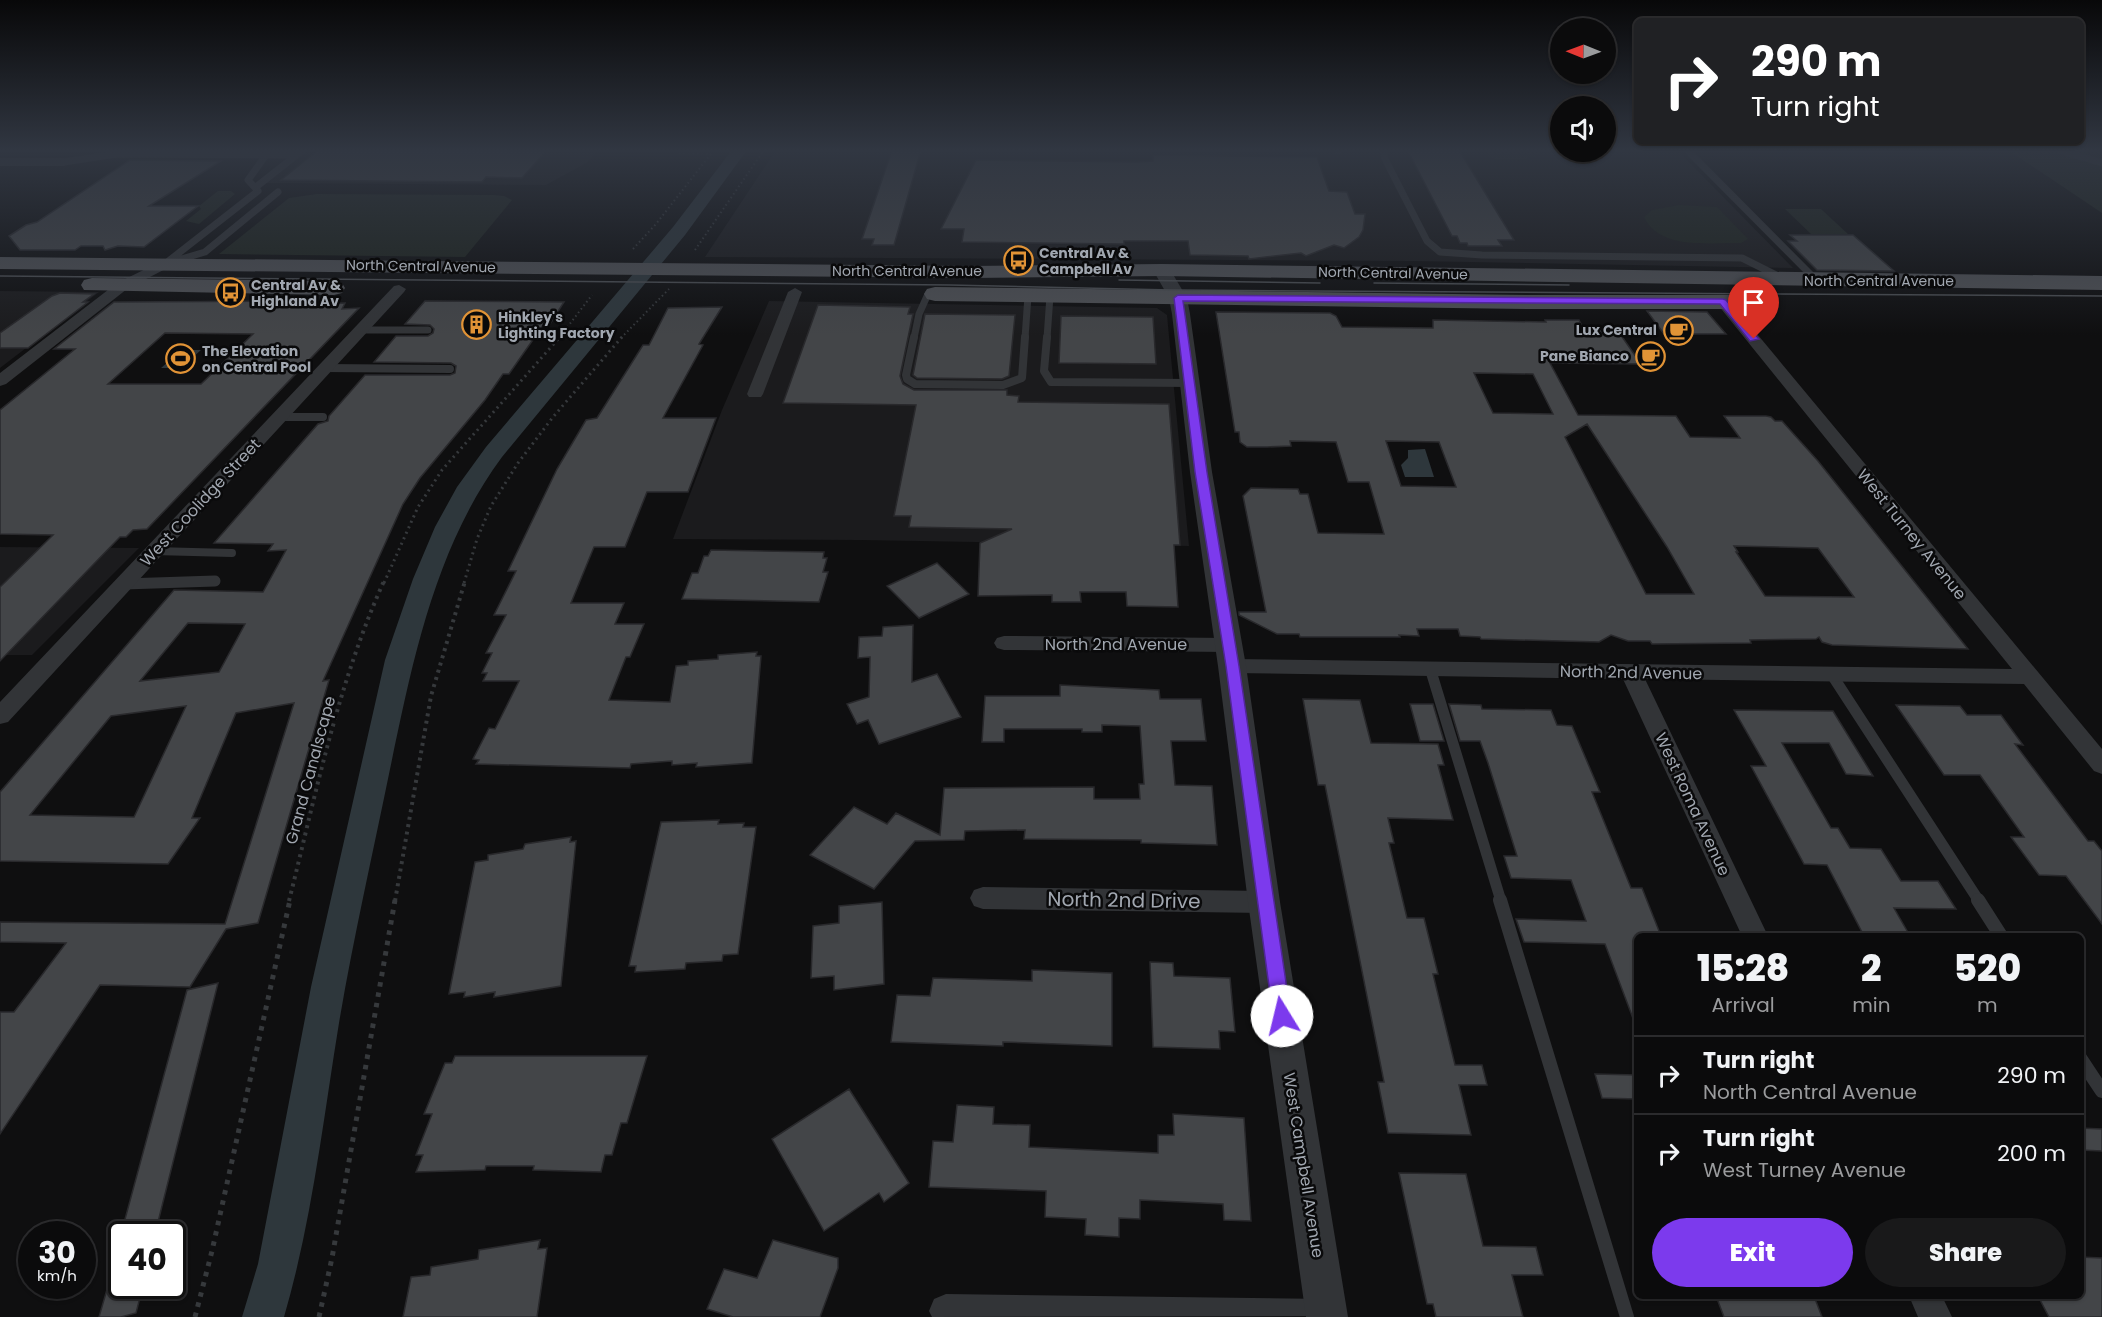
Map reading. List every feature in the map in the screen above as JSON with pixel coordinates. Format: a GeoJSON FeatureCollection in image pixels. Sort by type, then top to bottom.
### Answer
{"type":"FeatureCollection","features":[{"type":"Feature","properties":{"kind":"main road","name":"North Central Avenue"},"geometry":{"type":"LineString","coordinates":[[0,263],[166,263],[624,272],[675,270],[982,272],[1484,265],[1787,280],[2102,283]]}},
{"type":"Feature","properties":{"kind":"main road","name":"North Central Avenue"},"geometry":{"type":"LineString","coordinates":[[624,272],[662,293],[714,291]]}},
{"type":"Feature","properties":{"kind":"main road","name":"North Central Avenue"},"geometry":{"type":"LineString","coordinates":[[67,285],[352,288]]}},
{"type":"Feature","properties":{"kind":"main road","name":"North Central Avenue"},"geometry":{"type":"LineString","coordinates":[[375,288],[423,289]]}},
{"type":"Feature","properties":{"kind":"main road"},"geometry":{"type":"LineString","coordinates":[[772,291],[806,292]]}},
{"type":"Feature","properties":{"kind":"main road","name":"North Central Avenue"},"geometry":{"type":"LineString","coordinates":[[906,293],[1178,298],[1758,302]]}},
{"type":"Feature","properties":{"kind":"street"},"geometry":{"type":"LineString","coordinates":[[0,381],[123,286],[166,263]]}},
{"type":"Feature","properties":{"kind":"street","name":"West Campbell Avenue"},"geometry":{"type":"LineString","coordinates":[[1162,270],[1178,298],[1201,472],[1231,656],[1264,902],[1327,1317]]}},
{"type":"Feature","properties":{"kind":"street","name":"West Coolidge Street"},"geometry":{"type":"LineString","coordinates":[[0,716],[399,288]]}},
{"type":"Feature","properties":{"kind":"street"},"geometry":{"type":"LineString","coordinates":[[755,394],[806,292]]}},
{"type":"Feature","properties":{"kind":"street","name":"West Turney Avenue"},"geometry":{"type":"LineString","coordinates":[[1723,302],[2102,765]]}},
{"type":"Feature","properties":{"kind":"street","name":"North 2nd Avenue"},"geometry":{"type":"LineString","coordinates":[[1004,643],[1430,668],[2030,677]]}},
{"type":"Feature","properties":{"kind":"street","name":"West Roma Avenue"},"geometry":{"type":"LineString","coordinates":[[1630,671],[1754,933]]}},
{"type":"Feature","properties":{"kind":"street","name":"North 2nd Drive"},"geometry":{"type":"LineString","coordinates":[[984,898],[1264,902]]}},
{"type":"Feature","properties":{"kind":"street"},"geometry":{"type":"LineString","coordinates":[[1926,1299],[1935,1317]]}},
{"type":"Feature","properties":{"kind":"street"},"geometry":{"type":"LineString","coordinates":[[946,1311],[1327,1317]]}},
{"type":"Feature","properties":{"kind":"lane"},"geometry":{"type":"LineString","coordinates":[[166,263],[229,211]]}},
{"type":"Feature","properties":{"kind":"lane"},"geometry":{"type":"LineString","coordinates":[[166,263],[205,252],[254,211]]}},
{"type":"Feature","properties":{"kind":"lane"},"geometry":{"type":"LineString","coordinates":[[1412,211],[1427,241],[1440,252],[1484,265]]}},
{"type":"Feature","properties":{"kind":"lane"},"geometry":{"type":"LineString","coordinates":[[1748,211],[1816,280]]}},
{"type":"Feature","properties":{"kind":"lane"},"geometry":{"type":"LineString","coordinates":[[928,294],[919,314],[906,375],[907,379],[915,384],[1003,385],[1022,378],[1039,296]]}},
{"type":"Feature","properties":{"kind":"lane"},"geometry":{"type":"LineString","coordinates":[[1039,296],[1044,371],[1051,382],[1191,383]]}},
{"type":"Feature","properties":{"kind":"lane"},"geometry":{"type":"LineString","coordinates":[[360,330],[428,330]]}},
{"type":"Feature","properties":{"kind":"lane"},"geometry":{"type":"LineString","coordinates":[[324,368],[450,369]]}},
{"type":"Feature","properties":{"kind":"lane"},"geometry":{"type":"LineString","coordinates":[[279,417],[323,417]]}},
{"type":"Feature","properties":{"kind":"lane"},"geometry":{"type":"LineString","coordinates":[[154,551],[232,553]]}},
{"type":"Feature","properties":{"kind":"lane"},"geometry":{"type":"LineString","coordinates":[[124,584],[216,581]]}},
{"type":"Feature","properties":{"kind":"lane"},"geometry":{"type":"LineString","coordinates":[[1430,668],[1627,1317]]}},
{"type":"Feature","properties":{"kind":"lane"},"geometry":{"type":"LineString","coordinates":[[1832,675],[1999,933]]}},
{"type":"Feature","properties":{"kind":"lane"},"geometry":{"type":"LineString","coordinates":[[2084,1064],[2102,1091]]}},
{"type":"Feature","properties":{"kind":"path"},"geometry":{"type":"LineString","coordinates":[[624,272],[666,211]]}},
{"type":"Feature","properties":{"kind":"path"},"geometry":{"type":"LineString","coordinates":[[692,255],[722,211]]}},
{"type":"Feature","properties":{"kind":"path"},"geometry":{"type":"LineString","coordinates":[[319,1317],[334,1246],[431,696],[477,539],[491,506],[518,463],[553,417],[613,346],[662,293]]}},
{"type":"Feature","properties":{"kind":"path","name":"Grand Canalscape"},"geometry":{"type":"LineString","coordinates":[[195,1317],[212,1251],[286,915],[334,721],[362,630],[418,507],[442,470],[553,346],[592,295]]}},
{"type":"Feature","properties":{"kind":"shaded area"},"geometry":{"type":"Polygon","coordinates":[[[198,211],[214,211],[199,224],[186,221],[198,211]]]}},
{"type":"Feature","properties":{"kind":"shaded area"},"geometry":{"type":"Polygon","coordinates":[[[272,211],[503,211],[465,257],[219,254],[272,211]]]}},
{"type":"Feature","properties":{"kind":"shaded area"},"geometry":{"type":"Polygon","coordinates":[[[735,211],[1737,211],[1793,268],[1412,261],[705,257],[735,211]]]}},
{"type":"Feature","properties":{"kind":"shaded area"},"geometry":{"type":"Polygon","coordinates":[[[1650,211],[1721,211],[1748,239],[1741,243],[1674,240],[1652,228],[1644,217],[1650,211]]]}},
{"type":"Feature","properties":{"kind":"shaded area"},"geometry":{"type":"Polygon","coordinates":[[[1788,211],[1824,211],[1848,234],[1811,234],[1788,211]]]}},
{"type":"Feature","properties":{"kind":"shaded area"},"geometry":{"type":"Polygon","coordinates":[[[0,291],[99,292],[0,368],[0,291]]]}},
{"type":"Feature","properties":{"kind":"shaded area"},"geometry":{"type":"Polygon","coordinates":[[[769,301],[1157,308],[1167,315],[1189,546],[673,539],[722,410],[769,301]]]}},
{"type":"Feature","properties":{"kind":"shaded area","name":"The Elevation on Central Pool"},"geometry":{"type":"Polygon","coordinates":[[[182,350],[201,350],[181,368],[161,368],[182,350]]]}},
{"type":"Feature","properties":{"kind":"shaded area"},"geometry":{"type":"Polygon","coordinates":[[[1425,449],[1434,477],[1405,477],[1401,465],[1408,458],[1408,450],[1425,449]]]}},
{"type":"Feature","properties":{"kind":"shaded area"},"geometry":{"type":"Polygon","coordinates":[[[0,547],[139,548],[32,655],[0,655],[0,547]]]}},
{"type":"Feature","properties":{"kind":"building"},"geometry":{"type":"Polygon","coordinates":[[[53,211],[191,211],[144,247],[118,246],[105,250],[103,246],[81,246],[75,250],[20,250],[9,236],[26,225],[37,222],[53,211]]]}},
{"type":"Feature","properties":{"kind":"building"},"geometry":{"type":"Polygon","coordinates":[[[871,211],[904,211],[894,245],[872,245],[874,239],[862,239],[871,211]]]}},
{"type":"Feature","properties":{"kind":"building"},"geometry":{"type":"Polygon","coordinates":[[[950,211],[1354,211],[1355,214],[1365,214],[1363,230],[1359,237],[1344,248],[1334,245],[1306,256],[1301,253],[1249,259],[1248,256],[1190,255],[1188,241],[1124,241],[1124,244],[962,242],[964,229],[941,229],[950,211]]]}},
{"type":"Feature","properties":{"kind":"building"},"geometry":{"type":"Polygon","coordinates":[[[1439,211],[1497,211],[1514,240],[1498,240],[1502,246],[1468,246],[1467,243],[1460,243],[1457,236],[1452,236],[1439,211]]]}},
{"type":"Feature","properties":{"kind":"building"},"geometry":{"type":"Polygon","coordinates":[[[1790,235],[1853,235],[1894,271],[1817,270],[1788,241],[1797,241],[1790,235]]]}},
{"type":"Feature","properties":{"kind":"building"},"geometry":{"type":"Polygon","coordinates":[[[60,293],[94,294],[83,302],[88,302],[28,348],[0,348],[0,333],[52,296],[60,293]]]}},
{"type":"Feature","properties":{"kind":"building"},"geometry":{"type":"Polygon","coordinates":[[[315,301],[313,304],[345,303],[342,309],[359,308],[147,529],[133,530],[126,537],[120,537],[0,661],[0,587],[53,535],[0,534],[0,410],[75,349],[54,349],[114,302],[315,301]],[[165,333],[108,384],[201,384],[253,334],[165,333]]]}},
{"type":"Feature","properties":{"kind":"building"},"geometry":{"type":"Polygon","coordinates":[[[425,301],[564,302],[550,324],[544,324],[509,374],[503,374],[485,400],[420,478],[403,504],[323,681],[329,680],[258,923],[226,929],[190,987],[100,985],[0,1134],[0,1012],[14,1012],[66,943],[0,942],[0,922],[225,924],[294,703],[236,713],[192,818],[200,818],[168,864],[0,861],[0,792],[174,590],[263,592],[286,550],[268,551],[273,544],[214,543],[318,424],[328,421],[329,416],[365,375],[450,375],[455,373],[456,366],[451,363],[374,362],[396,336],[428,336],[433,333],[434,329],[430,325],[405,324],[425,301]],[[188,623],[140,681],[219,672],[245,624],[188,623]],[[186,706],[111,716],[30,815],[134,817],[186,706]]]}},
{"type":"Feature","properties":{"kind":"building"},"geometry":{"type":"Polygon","coordinates":[[[818,305],[910,307],[908,314],[913,314],[900,376],[903,384],[914,390],[1007,390],[1007,395],[1019,396],[1018,402],[1169,404],[1180,545],[1174,545],[1178,607],[1127,606],[1126,592],[1080,592],[1081,602],[1052,602],[1052,595],[978,596],[980,543],[1012,529],[909,527],[911,516],[894,516],[916,405],[783,403],[818,305]]]}},
{"type":"Feature","properties":{"kind":"building"},"geometry":{"type":"Polygon","coordinates":[[[722,307],[699,344],[703,345],[663,418],[716,418],[688,492],[647,492],[625,547],[594,547],[571,603],[624,603],[615,624],[644,624],[630,657],[626,657],[609,700],[670,702],[676,666],[688,665],[688,661],[718,659],[718,655],[757,652],[756,656],[761,656],[752,763],[696,767],[697,763],[672,765],[672,761],[631,764],[630,768],[476,764],[479,760],[473,759],[489,728],[495,729],[519,681],[483,681],[487,673],[482,673],[492,653],[486,653],[506,615],[494,615],[516,571],[508,571],[557,469],[586,420],[597,418],[643,345],[649,345],[668,308],[722,307]]]}},
{"type":"Feature","properties":{"kind":"building"},"geometry":{"type":"Polygon","coordinates":[[[1647,311],[1707,312],[1726,334],[1664,334],[1647,311]]]}},
{"type":"Feature","properties":{"kind":"building"},"geometry":{"type":"Polygon","coordinates":[[[1216,312],[1330,313],[1336,316],[1342,327],[1433,328],[1433,320],[1546,322],[1545,320],[1579,320],[1583,328],[1616,328],[1641,364],[1550,363],[1578,415],[1676,416],[1690,437],[1740,438],[1724,416],[1766,416],[1775,421],[1782,421],[1818,461],[1968,649],[1832,645],[1822,642],[1819,637],[1816,639],[1750,640],[1751,643],[1652,644],[1650,641],[1628,641],[1611,635],[1599,642],[1481,639],[1480,637],[1460,636],[1458,629],[1417,629],[1419,636],[1399,635],[1400,637],[1300,637],[1299,634],[1277,634],[1239,615],[1239,612],[1266,612],[1243,496],[1251,488],[1298,489],[1300,494],[1308,494],[1318,533],[1384,534],[1369,482],[1348,482],[1336,442],[1290,441],[1291,446],[1247,447],[1240,442],[1239,432],[1235,432],[1216,312]],[[1474,373],[1493,413],[1553,414],[1533,374],[1474,373]],[[1587,424],[1565,437],[1646,594],[1694,594],[1667,547],[1587,424]],[[1386,441],[1401,486],[1456,487],[1439,442],[1386,441]],[[1734,546],[1738,552],[1736,552],[1765,596],[1854,597],[1818,548],[1734,546]]]}},
{"type":"Feature","properties":{"kind":"building"},"geometry":{"type":"Polygon","coordinates":[[[925,314],[1015,315],[1009,376],[1002,379],[917,378],[913,375],[925,314]]]}},
{"type":"Feature","properties":{"kind":"building"},"geometry":{"type":"Polygon","coordinates":[[[1061,316],[1153,317],[1156,364],[1059,363],[1061,316]]]}},
{"type":"Feature","properties":{"kind":"building"},"geometry":{"type":"Polygon","coordinates":[[[711,550],[824,552],[823,558],[827,558],[823,572],[828,572],[819,602],[682,599],[692,573],[698,573],[704,556],[708,556],[711,550]]]}},
{"type":"Feature","properties":{"kind":"building"},"geometry":{"type":"Polygon","coordinates":[[[937,563],[969,594],[919,618],[887,586],[937,563]]]}},
{"type":"Feature","properties":{"kind":"building"},"geometry":{"type":"Polygon","coordinates":[[[913,625],[912,682],[937,674],[961,717],[879,744],[868,720],[857,724],[847,704],[869,697],[870,657],[858,658],[859,637],[882,636],[883,627],[913,625]]]}},
{"type":"Feature","properties":{"kind":"building"},"geometry":{"type":"Polygon","coordinates":[[[1060,685],[1159,690],[1160,699],[1201,699],[1206,741],[1171,741],[1175,785],[1212,786],[1217,845],[1141,843],[1141,840],[1024,839],[1025,830],[965,831],[964,840],[915,841],[874,889],[810,855],[854,807],[887,824],[896,813],[940,835],[944,788],[1094,787],[1094,799],[1140,799],[1139,784],[1144,784],[1140,726],[1102,725],[1102,732],[1082,732],[1082,729],[1004,729],[1004,742],[982,742],[985,696],[1060,696],[1060,685]]]}},
{"type":"Feature","properties":{"kind":"building"},"geometry":{"type":"Polygon","coordinates":[[[1303,699],[1360,700],[1371,743],[1438,744],[1444,765],[1438,765],[1453,820],[1388,818],[1394,843],[1389,843],[1407,918],[1424,918],[1438,974],[1433,974],[1455,1065],[1482,1065],[1487,1085],[1459,1085],[1471,1135],[1388,1133],[1378,1082],[1384,1082],[1325,785],[1318,785],[1303,699]]]}},
{"type":"Feature","properties":{"kind":"building"},"geometry":{"type":"Polygon","coordinates":[[[1410,704],[1433,704],[1444,741],[1420,741],[1410,704]]]}},
{"type":"Feature","properties":{"kind":"building"},"geometry":{"type":"Polygon","coordinates":[[[1449,704],[1481,705],[1482,709],[1551,710],[1557,725],[1572,726],[1600,792],[1592,792],[1631,888],[1642,888],[1660,933],[1634,933],[1634,1021],[1605,944],[1524,942],[1516,919],[1586,921],[1571,880],[1511,878],[1504,856],[1517,856],[1480,741],[1460,741],[1449,704]]]}},
{"type":"Feature","properties":{"kind":"building"},"geometry":{"type":"Polygon","coordinates":[[[1896,705],[1960,706],[1967,715],[2001,715],[2023,745],[2015,744],[2088,841],[2094,841],[2102,851],[2102,924],[2066,876],[2039,875],[2011,837],[2024,837],[1980,775],[1944,775],[1896,705]]]}},
{"type":"Feature","properties":{"kind":"building"},"geometry":{"type":"Polygon","coordinates":[[[1734,710],[1833,711],[1873,776],[1846,774],[1829,743],[1782,743],[1831,828],[1838,828],[1850,848],[1881,849],[1901,881],[1938,881],[1956,909],[1894,908],[1908,933],[1862,933],[1827,865],[1804,864],[1751,766],[1766,766],[1734,710]]]}},
{"type":"Feature","properties":{"kind":"building"},"geometry":{"type":"Polygon","coordinates":[[[719,820],[718,824],[744,823],[743,827],[756,827],[738,954],[723,955],[722,961],[686,963],[685,969],[635,972],[636,966],[629,966],[661,822],[719,820]]]}},
{"type":"Feature","properties":{"kind":"building"},"geometry":{"type":"Polygon","coordinates":[[[571,837],[570,842],[576,841],[561,986],[494,997],[495,992],[464,997],[465,992],[449,994],[475,862],[488,860],[488,855],[523,849],[525,844],[571,837]]]}},
{"type":"Feature","properties":{"kind":"building"},"geometry":{"type":"Polygon","coordinates":[[[882,902],[884,984],[834,990],[834,976],[811,978],[813,926],[839,923],[839,906],[882,902]]]}},
{"type":"Feature","properties":{"kind":"building"},"geometry":{"type":"Polygon","coordinates":[[[1150,962],[1173,963],[1174,976],[1230,978],[1235,1032],[1219,1031],[1220,1049],[1153,1047],[1150,962]]]}},
{"type":"Feature","properties":{"kind":"building"},"geometry":{"type":"Polygon","coordinates":[[[1032,970],[1112,973],[1112,1046],[1003,1042],[1003,1046],[891,1042],[897,995],[930,996],[933,978],[1032,981],[1032,970]]]}},
{"type":"Feature","properties":{"kind":"building"},"geometry":{"type":"Polygon","coordinates":[[[218,983],[158,1221],[125,1221],[187,990],[218,983]]]}},
{"type":"Feature","properties":{"kind":"building"},"geometry":{"type":"Polygon","coordinates":[[[455,1056],[647,1056],[627,1123],[621,1123],[612,1155],[605,1155],[601,1172],[533,1170],[534,1166],[486,1166],[485,1170],[416,1172],[423,1155],[416,1155],[432,1114],[424,1114],[445,1063],[452,1063],[455,1056]]]}},
{"type":"Feature","properties":{"kind":"building"},"geometry":{"type":"Polygon","coordinates":[[[1595,1074],[1634,1075],[1634,1099],[1602,1098],[1595,1074]]]}},
{"type":"Feature","properties":{"kind":"building"},"geometry":{"type":"Polygon","coordinates":[[[849,1089],[909,1183],[884,1202],[879,1193],[824,1231],[772,1139],[849,1089]]]}},
{"type":"Feature","properties":{"kind":"building"},"geometry":{"type":"Polygon","coordinates":[[[957,1105],[994,1107],[993,1124],[1030,1125],[1029,1147],[1158,1153],[1158,1135],[1174,1135],[1173,1114],[1244,1118],[1251,1221],[1224,1220],[1223,1204],[1140,1200],[1140,1219],[1119,1218],[1119,1237],[1085,1235],[1086,1219],[1045,1217],[1046,1191],[929,1187],[933,1141],[953,1142],[957,1105]]]}},
{"type":"Feature","properties":{"kind":"building"},"geometry":{"type":"Polygon","coordinates":[[[2084,1128],[2102,1129],[2102,1151],[2084,1150],[2084,1128]]]}},
{"type":"Feature","properties":{"kind":"building"},"geometry":{"type":"Polygon","coordinates":[[[1399,1173],[1466,1174],[1483,1246],[1536,1247],[1543,1275],[1512,1275],[1523,1317],[1436,1317],[1433,1304],[1427,1304],[1399,1173]]]}},
{"type":"Feature","properties":{"kind":"building"},"geometry":{"type":"Polygon","coordinates":[[[540,1240],[538,1249],[547,1248],[537,1317],[403,1317],[411,1277],[430,1275],[431,1267],[478,1259],[479,1250],[540,1240]]]}},
{"type":"Feature","properties":{"kind":"building"},"geometry":{"type":"Polygon","coordinates":[[[773,1240],[838,1258],[838,1268],[820,1317],[733,1317],[707,1309],[724,1269],[757,1278],[773,1240]]]}},
{"type":"Feature","properties":{"kind":"building"},"geometry":{"type":"Polygon","coordinates":[[[2084,1257],[2102,1258],[2102,1317],[2049,1317],[2040,1299],[2084,1299],[2084,1257]]]}},
{"type":"Feature","properties":{"kind":"building"},"geometry":{"type":"Polygon","coordinates":[[[108,1286],[108,1299],[140,1299],[136,1313],[121,1317],[99,1317],[108,1286]]]}},
{"type":"Feature","properties":{"kind":"building"},"geometry":{"type":"Polygon","coordinates":[[[1717,1299],[1815,1299],[1822,1317],[1724,1317],[1717,1299]]]}},
{"type":"Feature","properties":{"kind":"waterway"},"geometry":{"type":"LineString","coordinates":[[263,1317],[279,1264],[328,987],[399,660],[426,579],[447,527],[468,487],[494,452],[694,211]]}},
{"type":"Feature","properties":{"kind":"tram line"},"geometry":{"type":"LineString","coordinates":[[0,276],[950,285],[1172,290],[2102,296]]}},
{"type":"Feature","properties":{"kind":"tram line"},"geometry":{"type":"LineString","coordinates":[[1119,280],[1320,283]]}},
{"type":"Feature","properties":{"kind":"tram line"},"geometry":{"type":"LineString","coordinates":[[1374,283],[1569,285]]}},
{"type":"Feature","properties":{"kind":"place","name":"Central Av & Campbell Av"},"geometry":{"type":"Point","coordinates":[1018,261]}},
{"type":"Feature","properties":{"kind":"place","name":"Central Av & Highland Av"},"geometry":{"type":"Point","coordinates":[230,293]}},
{"type":"Feature","properties":{"kind":"place","name":"Hinkley's Lighting Factory"},"geometry":{"type":"Point","coordinates":[477,325]}},
{"type":"Feature","properties":{"kind":"place","name":"Lux Central"},"geometry":{"type":"Point","coordinates":[1678,330]}},
{"type":"Feature","properties":{"kind":"place","name":"Pane Bianco"},"geometry":{"type":"Point","coordinates":[1650,356]}},
{"type":"Feature","properties":{"kind":"place","name":"The Elevation on Central Pool"},"geometry":{"type":"Point","coordinates":[181,359]}},
{"type":"Feature","properties":{"kind":"route"},"geometry":{"type":"LineString","coordinates":[[1282,1016],[1232,666],[1201,472],[1178,298],[1723,302],[1754,339]]}}]}
